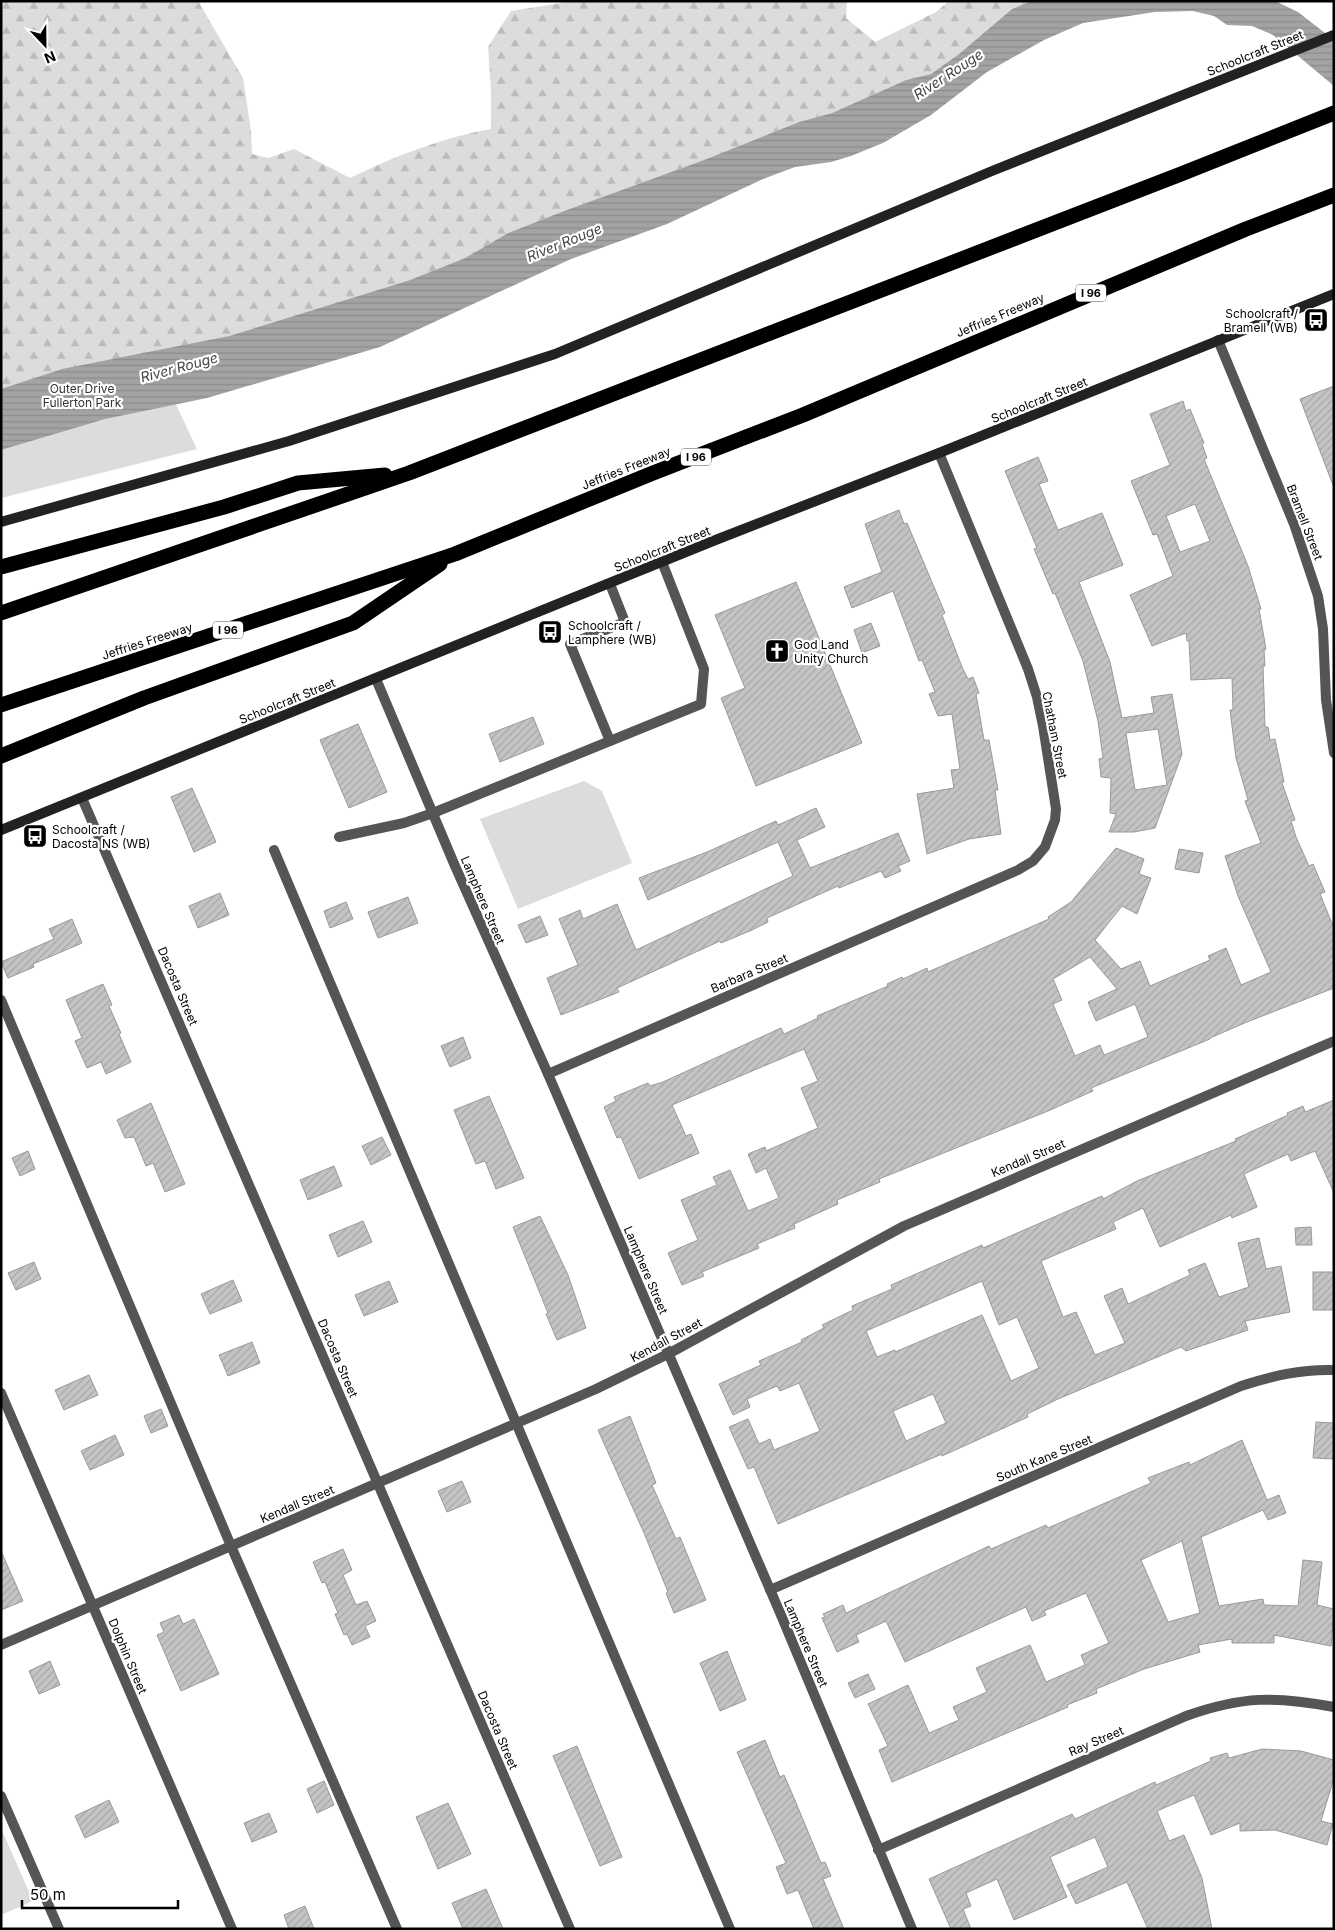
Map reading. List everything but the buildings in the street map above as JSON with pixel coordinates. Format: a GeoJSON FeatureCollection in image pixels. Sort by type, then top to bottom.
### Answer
{"type":"FeatureCollection","features":[{"type":"Feature","properties":{"kind":"highway"},"geometry":{"type":"LineString","coordinates":[[1,613],[409,473],[1181,174],[1334,112]]}},
{"type":"Feature","properties":{"kind":"highway","name":"Jeffries Freeway"},"geometry":{"type":"LineString","coordinates":[[1,705],[455,554],[653,473],[803,415],[1246,229],[1334,195]]}},
{"type":"Feature","properties":{"kind":"highway"},"geometry":{"type":"LineString","coordinates":[[1,567],[224,507],[298,484],[409,473]]}},
{"type":"Feature","properties":{"kind":"highway"},"geometry":{"type":"LineString","coordinates":[[1,756],[144,698],[353,623],[455,554]]}},
{"type":"Feature","properties":{"kind":"main road","name":"Schoolcraft Street"},"geometry":{"type":"LineString","coordinates":[[1,522],[289,441],[555,354],[983,175],[1334,35]]}},
{"type":"Feature","properties":{"kind":"main road","name":"Schoolcraft Street"},"geometry":{"type":"LineString","coordinates":[[1,830],[662,562],[940,453],[1334,294]]}},
{"type":"Feature","properties":{"kind":"street","name":"Bramell Street"},"geometry":{"type":"LineString","coordinates":[[1218,340],[1294,524],[1318,596],[1323,629],[1327,708],[1334,752]]}},
{"type":"Feature","properties":{"kind":"street","name":"Chatham Street"},"geometry":{"type":"LineString","coordinates":[[940,453],[1037,697],[1056,809],[1053,831],[1045,847],[1033,861],[960,895]]}},
{"type":"Feature","properties":{"kind":"street"},"geometry":{"type":"LineString","coordinates":[[339,837],[404,823],[433,813],[702,704],[704,668],[662,562]]}},
{"type":"Feature","properties":{"kind":"street"},"geometry":{"type":"LineString","coordinates":[[610,584],[625,622],[570,644],[610,741]]}},
{"type":"Feature","properties":{"kind":"street","name":"Lamphere Street"},"geometry":{"type":"LineString","coordinates":[[376,679],[483,932],[548,1074],[770,1590],[912,1929]]}},
{"type":"Feature","properties":{"kind":"street","name":"Dacosta Street"},"geometry":{"type":"LineString","coordinates":[[82,798],[570,1929]]}},
{"type":"Feature","properties":{"kind":"street"},"geometry":{"type":"LineString","coordinates":[[274,850],[730,1929]]}},
{"type":"Feature","properties":{"kind":"street","name":"Barbara Street"},"geometry":{"type":"LineString","coordinates":[[548,1074],[960,895]]}},
{"type":"Feature","properties":{"kind":"street"},"geometry":{"type":"LineString","coordinates":[[1,1000],[231,1546],[397,1929]]}},
{"type":"Feature","properties":{"kind":"street","name":"Kendall Street"},"geometry":{"type":"LineString","coordinates":[[1,1645],[596,1390],[668,1354],[904,1226],[1334,1041]]}},
{"type":"Feature","properties":{"kind":"street","name":"South Kane Street"},"geometry":{"type":"LineString","coordinates":[[770,1590],[1241,1386],[1269,1377],[1298,1371],[1334,1370]]}},
{"type":"Feature","properties":{"kind":"street","name":"Dolphin Street"},"geometry":{"type":"LineString","coordinates":[[1,1393],[232,1929]]}},
{"type":"Feature","properties":{"kind":"street","name":"Ray Street"},"geometry":{"type":"LineString","coordinates":[[878,1850],[1186,1716],[1216,1705],[1252,1699],[1290,1699],[1334,1707]]}},
{"type":"Feature","properties":{"kind":"street"},"geometry":{"type":"LineString","coordinates":[[1,1796],[59,1929]]}},
{"type":"Feature","properties":{"kind":"green space","name":"Outer Drive Fullerton Park"},"geometry":{"type":"Polygon","coordinates":[[[1,1],[137,322],[197,449],[1,498],[1,1]]]}},
{"type":"Feature","properties":{"kind":"green space"},"geometry":{"type":"Polygon","coordinates":[[[1,1],[198,1],[243,78],[251,131],[252,154],[268,158],[294,149],[350,178],[384,162],[419,149],[454,137],[491,129],[488,47],[511,11],[574,1],[847,1],[846,18],[875,42],[936,12],[949,1],[1031,1],[1012,9],[959,54],[931,74],[906,80],[832,113],[799,122],[704,160],[508,233],[465,258],[410,280],[229,336],[118,359],[1,389],[1,1]]]}},
{"type":"Feature","properties":{"kind":"green space"},"geometry":{"type":"Polygon","coordinates":[[[584,781],[602,791],[632,863],[518,909],[480,819],[584,781]]]}},
{"type":"Feature","properties":{"kind":"green space"},"geometry":{"type":"Polygon","coordinates":[[[1,1828],[33,1901],[1,1915],[1,1828]]]}},
{"type":"Feature","properties":{"kind":"water","name":"River Rouge"},"geometry":{"type":"Polygon","coordinates":[[[1031,1],[1275,1],[1298,12],[1334,40],[1334,86],[1273,35],[1252,26],[1227,25],[1214,16],[1193,11],[1155,12],[1083,23],[1044,40],[987,72],[931,115],[883,143],[831,162],[795,167],[763,179],[667,224],[571,259],[380,347],[207,398],[105,419],[1,450],[1,389],[62,369],[229,336],[410,280],[465,258],[508,233],[704,160],[799,122],[832,113],[906,80],[931,74],[959,54],[1012,9],[1031,1]]]}},
{"type":"Feature","properties":{"kind":"place","name":"Schoolcraft / Bramell (WB)"},"geometry":{"type":"Point","coordinates":[1316,320]}},
{"type":"Feature","properties":{"kind":"place","name":"Schoolcraft / Lamphere (WB)"},"geometry":{"type":"Point","coordinates":[550,632]}},
{"type":"Feature","properties":{"kind":"place","name":"God Land Unity Church"},"geometry":{"type":"Point","coordinates":[777,651]}},
{"type":"Feature","properties":{"kind":"place","name":"Schoolcraft / Dacosta NS (WB)"},"geometry":{"type":"Point","coordinates":[35,836]}}]}
